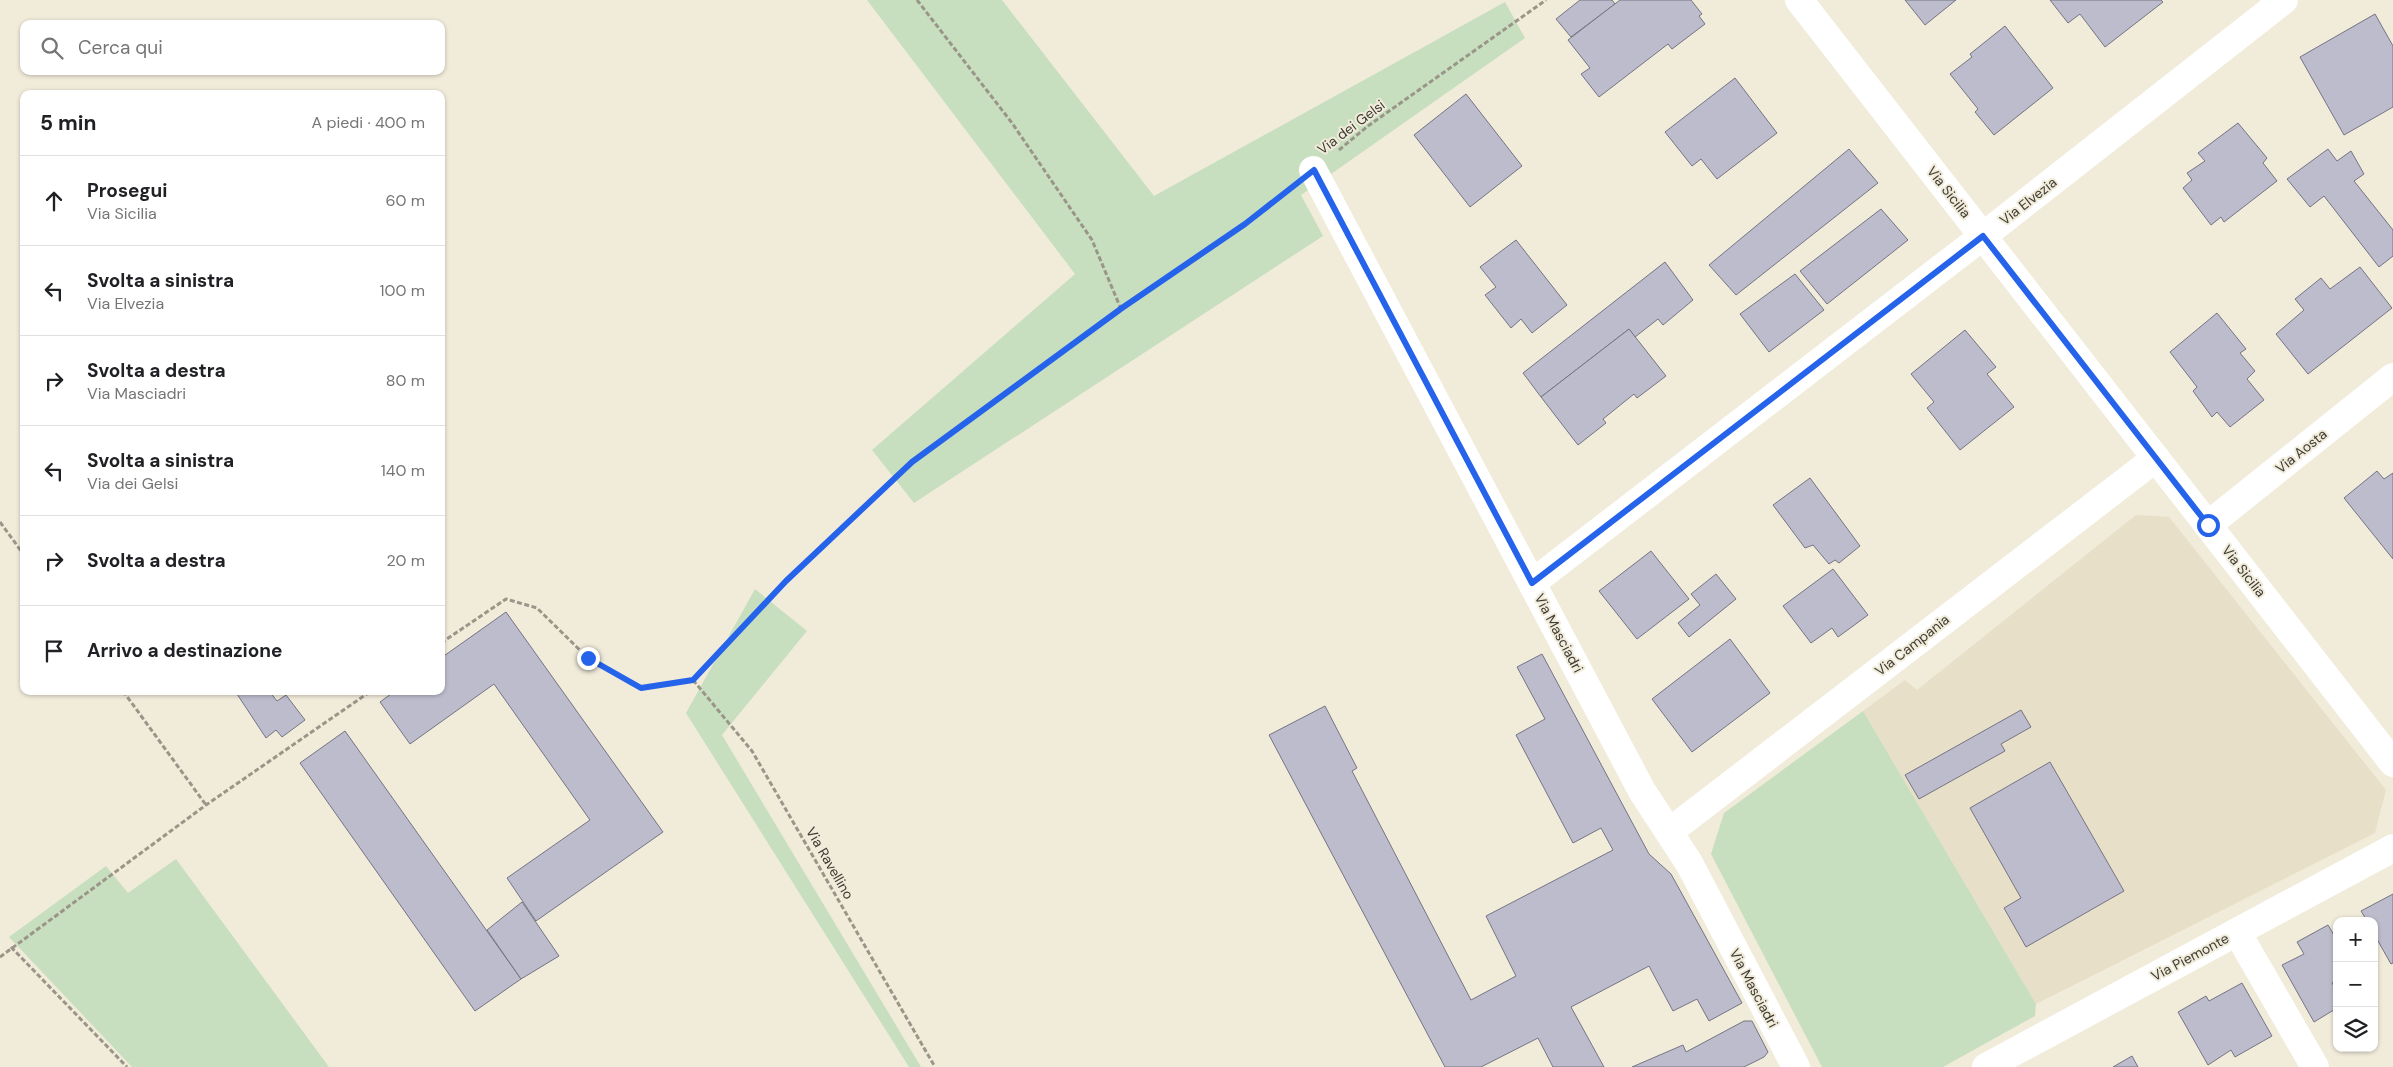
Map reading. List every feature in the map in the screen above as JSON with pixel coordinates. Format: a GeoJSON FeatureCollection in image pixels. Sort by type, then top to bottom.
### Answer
{"type":"FeatureCollection","features":[{"type":"Feature","properties":{"kind":"street","name":"Via Sicilia"},"geometry":{"type":"LineString","coordinates":[[1799,0],[2393,763]]}},
{"type":"Feature","properties":{"kind":"street","name":"Via Elvezia"},"geometry":{"type":"LineString","coordinates":[[1532,583],[1983,236],[2284,0]]}},
{"type":"Feature","properties":{"kind":"street","name":"Via Masciadri"},"geometry":{"type":"LineString","coordinates":[[1314,170],[1642,791],[1688,863],[1796,1067]]}},
{"type":"Feature","properties":{"kind":"street","name":"Via Aosta"},"geometry":{"type":"LineString","coordinates":[[2208,525],[2393,377]]}},
{"type":"Feature","properties":{"kind":"street","name":"Via Campania"},"geometry":{"type":"LineString","coordinates":[[1668,832],[2156,458]]}},
{"type":"Feature","properties":{"kind":"street","name":"Via Piemonte"},"geometry":{"type":"LineString","coordinates":[[1986,1067],[2393,848]]}},
{"type":"Feature","properties":{"kind":"street"},"geometry":{"type":"LineString","coordinates":[[2237,932],[2315,1067]]}},
{"type":"Feature","properties":{"kind":"path"},"geometry":{"type":"LineString","coordinates":[[917,0],[1012,123],[1092,240],[1122,308]]}},
{"type":"Feature","properties":{"kind":"path","name":"Via dei Gelsi"},"geometry":{"type":"LineString","coordinates":[[693,680],[786,581],[912,462],[1122,308],[1245,224],[1368,126],[1546,0]]}},
{"type":"Feature","properties":{"kind":"path"},"geometry":{"type":"LineString","coordinates":[[0,522],[20,550]]}},
{"type":"Feature","properties":{"kind":"path"},"geometry":{"type":"LineString","coordinates":[[445,640],[506,599],[537,608],[588,658],[641,688],[693,680]]}},
{"type":"Feature","properties":{"kind":"path","name":"Via Ravellino"},"geometry":{"type":"LineString","coordinates":[[693,680],[752,751],[935,1067]]}},
{"type":"Feature","properties":{"kind":"path"},"geometry":{"type":"LineString","coordinates":[[126,695],[206,805]]}},
{"type":"Feature","properties":{"kind":"path"},"geometry":{"type":"LineString","coordinates":[[0,957],[11,947],[206,805],[365,695]]}},
{"type":"Feature","properties":{"kind":"path"},"geometry":{"type":"LineString","coordinates":[[11,947],[127,1067]]}},
{"type":"Feature","properties":{"kind":"shaded area"},"geometry":{"type":"Polygon","coordinates":[[[2136,515],[2169,517],[2386,790],[2375,833],[2036,1004],[1863,711],[1905,680],[1917,690],[2136,515]]]}},
{"type":"Feature","properties":{"kind":"green space"},"geometry":{"type":"Polygon","coordinates":[[[867,0],[1002,0],[1154,196],[1505,2],[1525,38],[1301,195],[1323,236],[914,503],[872,450],[1075,274],[867,0]]]}},
{"type":"Feature","properties":{"kind":"green space"},"geometry":{"type":"Polygon","coordinates":[[[755,589],[807,631],[722,735],[921,1067],[909,1067],[686,713],[755,589]]]}},
{"type":"Feature","properties":{"kind":"green space"},"geometry":{"type":"Polygon","coordinates":[[[1863,711],[2036,1004],[2035,1016],[1943,1067],[1822,1067],[1711,854],[1724,813],[1863,711]]]}},
{"type":"Feature","properties":{"kind":"green space"},"geometry":{"type":"Polygon","coordinates":[[[176,859],[329,1067],[132,1067],[9,937],[106,866],[128,893],[176,859]]]}},
{"type":"Feature","properties":{"kind":"building"},"geometry":{"type":"Polygon","coordinates":[[[1580,0],[1612,0],[1615,4],[1571,37],[1556,19],[1580,0]]]}},
{"type":"Feature","properties":{"kind":"building"},"geometry":{"type":"Polygon","coordinates":[[[1620,0],[1691,0],[1702,14],[1699,16],[1705,24],[1672,49],[1668,44],[1599,97],[1581,74],[1590,68],[1568,40],[1620,0]]]}},
{"type":"Feature","properties":{"kind":"building"},"geometry":{"type":"Polygon","coordinates":[[[1905,0],[1956,0],[1925,25],[1905,0]]]}},
{"type":"Feature","properties":{"kind":"building"},"geometry":{"type":"Polygon","coordinates":[[[2050,0],[2161,0],[2163,2],[2105,47],[2080,14],[2068,23],[2050,0]]]}},
{"type":"Feature","properties":{"kind":"building"},"geometry":{"type":"Polygon","coordinates":[[[2375,14],[2393,46],[2393,107],[2344,135],[2300,57],[2375,14]]]}},
{"type":"Feature","properties":{"kind":"building"},"geometry":{"type":"Polygon","coordinates":[[[2005,26],[2053,88],[1994,135],[1975,112],[1978,109],[1950,74],[1972,57],[1970,54],[2005,26]]]}},
{"type":"Feature","properties":{"kind":"building"},"geometry":{"type":"Polygon","coordinates":[[[1735,78],[1777,133],[1717,179],[1701,159],[1692,166],[1665,132],[1735,78]]]}},
{"type":"Feature","properties":{"kind":"building"},"geometry":{"type":"Polygon","coordinates":[[[1466,94],[1522,166],[1470,207],[1414,135],[1466,94]]]}},
{"type":"Feature","properties":{"kind":"building"},"geometry":{"type":"Polygon","coordinates":[[[2238,123],[2267,158],[2263,163],[2277,181],[2224,222],[2221,217],[2211,225],[2183,188],[2192,180],[2187,173],[2205,161],[2198,153],[2238,123]]]}},
{"type":"Feature","properties":{"kind":"building"},"geometry":{"type":"Polygon","coordinates":[[[1849,149],[1878,183],[1736,295],[1709,265],[1849,149]]]}},
{"type":"Feature","properties":{"kind":"building"},"geometry":{"type":"Polygon","coordinates":[[[2328,149],[2337,161],[2351,151],[2364,174],[2354,181],[2393,230],[2393,256],[2379,267],[2324,196],[2310,207],[2287,179],[2328,149]]]}},
{"type":"Feature","properties":{"kind":"building"},"geometry":{"type":"Polygon","coordinates":[[[1881,209],[1908,240],[1827,304],[1800,271],[1881,209]]]}},
{"type":"Feature","properties":{"kind":"building"},"geometry":{"type":"Polygon","coordinates":[[[1516,240],[1567,305],[1532,333],[1521,319],[1511,328],[1485,295],[1496,287],[1480,267],[1516,240]]]}},
{"type":"Feature","properties":{"kind":"building"},"geometry":{"type":"Polygon","coordinates":[[[1665,262],[1693,300],[1663,325],[1658,319],[1635,337],[1629,329],[1541,397],[1523,373],[1665,262]]]}},
{"type":"Feature","properties":{"kind":"building"},"geometry":{"type":"Polygon","coordinates":[[[2360,267],[2392,308],[2308,374],[2276,334],[2304,310],[2295,299],[2321,278],[2330,289],[2360,267]]]}},
{"type":"Feature","properties":{"kind":"building"},"geometry":{"type":"Polygon","coordinates":[[[1795,274],[1824,310],[1769,352],[1740,314],[1795,274]]]}},
{"type":"Feature","properties":{"kind":"building"},"geometry":{"type":"Polygon","coordinates":[[[2217,313],[2246,349],[2240,353],[2255,371],[2247,379],[2264,400],[2230,427],[2217,412],[2212,417],[2193,391],[2197,387],[2170,352],[2217,313]]]}},
{"type":"Feature","properties":{"kind":"building"},"geometry":{"type":"Polygon","coordinates":[[[1629,329],[1666,376],[1637,398],[1634,394],[1603,419],[1606,423],[1578,445],[1541,397],[1629,329]]]}},
{"type":"Feature","properties":{"kind":"building"},"geometry":{"type":"Polygon","coordinates":[[[1965,330],[1996,367],[1987,374],[2014,407],[1960,450],[1927,408],[1934,402],[1911,374],[1965,330]]]}},
{"type":"Feature","properties":{"kind":"building"},"geometry":{"type":"Polygon","coordinates":[[[2377,471],[2384,479],[2393,473],[2393,559],[2344,498],[2377,471]]]}},
{"type":"Feature","properties":{"kind":"building"},"geometry":{"type":"Polygon","coordinates":[[[1810,478],[1860,546],[1839,563],[1835,560],[1829,564],[1813,545],[1805,548],[1773,505],[1810,478]]]}},
{"type":"Feature","properties":{"kind":"building"},"geometry":{"type":"Polygon","coordinates":[[[1651,551],[1689,599],[1637,639],[1599,591],[1651,551]]]}},
{"type":"Feature","properties":{"kind":"building"},"geometry":{"type":"Polygon","coordinates":[[[1833,569],[1868,615],[1838,637],[1832,628],[1811,643],[1783,606],[1833,569]]]}},
{"type":"Feature","properties":{"kind":"building"},"geometry":{"type":"Polygon","coordinates":[[[1716,574],[1736,599],[1689,637],[1678,623],[1700,605],[1691,594],[1716,574]]]}},
{"type":"Feature","properties":{"kind":"building"},"geometry":{"type":"Polygon","coordinates":[[[506,612],[663,832],[536,921],[507,878],[590,820],[494,684],[410,744],[380,702],[390,695],[445,695],[445,655],[506,612]]]}},
{"type":"Feature","properties":{"kind":"building"},"geometry":{"type":"Polygon","coordinates":[[[1730,639],[1770,693],[1692,752],[1652,699],[1730,639]]]}},
{"type":"Feature","properties":{"kind":"building"},"geometry":{"type":"Polygon","coordinates":[[[1542,654],[1649,854],[1671,874],[1742,1003],[1709,1021],[1697,999],[1673,1011],[1649,966],[1571,1007],[1604,1067],[1553,1067],[1538,1038],[1481,1067],[1445,1067],[1269,735],[1325,706],[1357,768],[1352,771],[1471,1000],[1516,976],[1486,916],[1613,850],[1601,828],[1573,843],[1516,735],[1545,719],[1517,667],[1542,654]]]}},
{"type":"Feature","properties":{"kind":"building"},"geometry":{"type":"Polygon","coordinates":[[[238,695],[272,695],[277,701],[286,695],[305,720],[282,737],[276,730],[266,738],[238,695]]]}},
{"type":"Feature","properties":{"kind":"building"},"geometry":{"type":"Polygon","coordinates":[[[2021,710],[2031,727],[2001,744],[2005,751],[1919,799],[1905,775],[2021,710]]]}},
{"type":"Feature","properties":{"kind":"building"},"geometry":{"type":"Polygon","coordinates":[[[345,731],[521,979],[475,1011],[300,763],[345,731]]]}},
{"type":"Feature","properties":{"kind":"building"},"geometry":{"type":"Polygon","coordinates":[[[2050,762],[2124,891],[2026,947],[2004,908],[2021,898],[1970,808],[2050,762]]]}},
{"type":"Feature","properties":{"kind":"building"},"geometry":{"type":"Polygon","coordinates":[[[2393,894],[2393,963],[2391,964],[2378,941],[2378,917],[2365,917],[2361,911],[2393,894]]]}},
{"type":"Feature","properties":{"kind":"building"},"geometry":{"type":"Polygon","coordinates":[[[522,902],[559,956],[521,979],[487,930],[522,902]]]}},
{"type":"Feature","properties":{"kind":"building"},"geometry":{"type":"Polygon","coordinates":[[[2328,925],[2333,933],[2333,1010],[2314,1022],[2282,965],[2304,954],[2297,942],[2328,925]]]}},
{"type":"Feature","properties":{"kind":"building"},"geometry":{"type":"Polygon","coordinates":[[[2242,983],[2272,1036],[2235,1057],[2231,1050],[2208,1065],[2178,1012],[2206,996],[2209,1001],[2242,983]]]}},
{"type":"Feature","properties":{"kind":"building"},"geometry":{"type":"Polygon","coordinates":[[[1744,1021],[1752,1021],[1768,1052],[1764,1057],[1744,1067],[1632,1067],[1683,1045],[1686,1052],[1744,1021]]]}},
{"type":"Feature","properties":{"kind":"building"},"geometry":{"type":"Polygon","coordinates":[[[2132,1056],[2138,1067],[2113,1067],[2132,1056]]]}},
{"type":"Feature","properties":{"kind":"route"},"geometry":{"type":"LineString","coordinates":[[588,658],[641,688],[693,680],[786,581],[912,462],[1122,308],[1245,224],[1314,170],[1532,583],[1983,236],[2208,525]]}}]}
